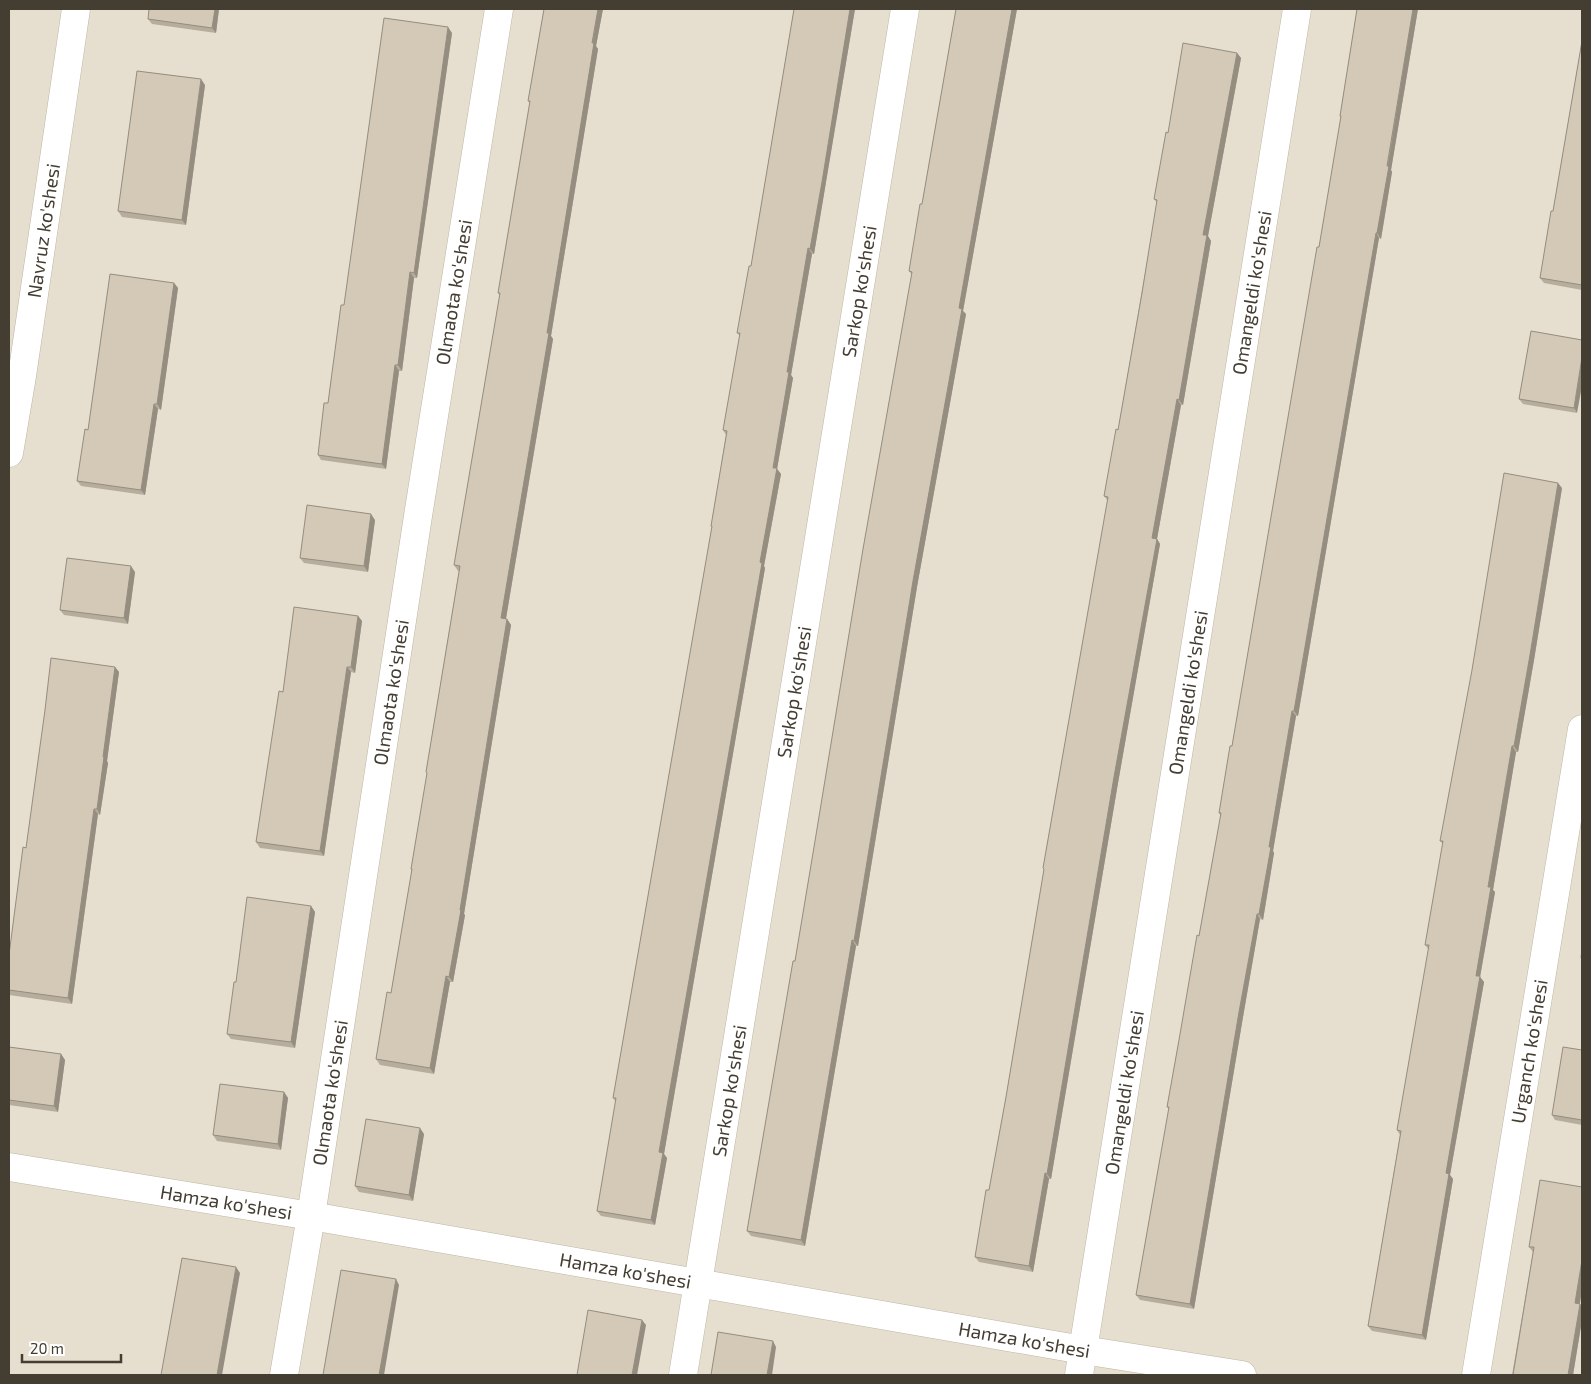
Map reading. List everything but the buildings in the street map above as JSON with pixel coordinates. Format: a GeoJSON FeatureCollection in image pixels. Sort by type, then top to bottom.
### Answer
{"type":"FeatureCollection","features":[{"type":"Feature","properties":{"kind":"street","name":"Navruz ko'shesi"},"geometry":{"type":"LineString","coordinates":[[9,453],[15,375],[76,9]]}},
{"type":"Feature","properties":{"kind":"street","name":"Olmaota ko'shesi"},"geometry":{"type":"LineString","coordinates":[[284,1375],[311,1216],[499,9]]}},
{"type":"Feature","properties":{"kind":"street","name":"Sarkop ko'shesi"},"geometry":{"type":"LineString","coordinates":[[683,1375],[906,9]]}},
{"type":"Feature","properties":{"kind":"street","name":"Omangeldi ko'shesi"},"geometry":{"type":"LineString","coordinates":[[1081,1363],[1297,9]]}},
{"type":"Feature","properties":{"kind":"street","name":"Urganch ko'shesi"},"geometry":{"type":"LineString","coordinates":[[1476,1375],[1582,729]]}},
{"type":"Feature","properties":{"kind":"street","name":"Hamza ko'shesi"},"geometry":{"type":"LineString","coordinates":[[9,1167],[311,1216],[698,1283],[1081,1363],[1242,1375]]}},
{"type":"Feature","properties":{"kind":"shaded area"},"geometry":{"type":"Polygon","coordinates":[[[9,9],[1582,9],[1582,1375],[9,1375],[9,9]]]}}]}
